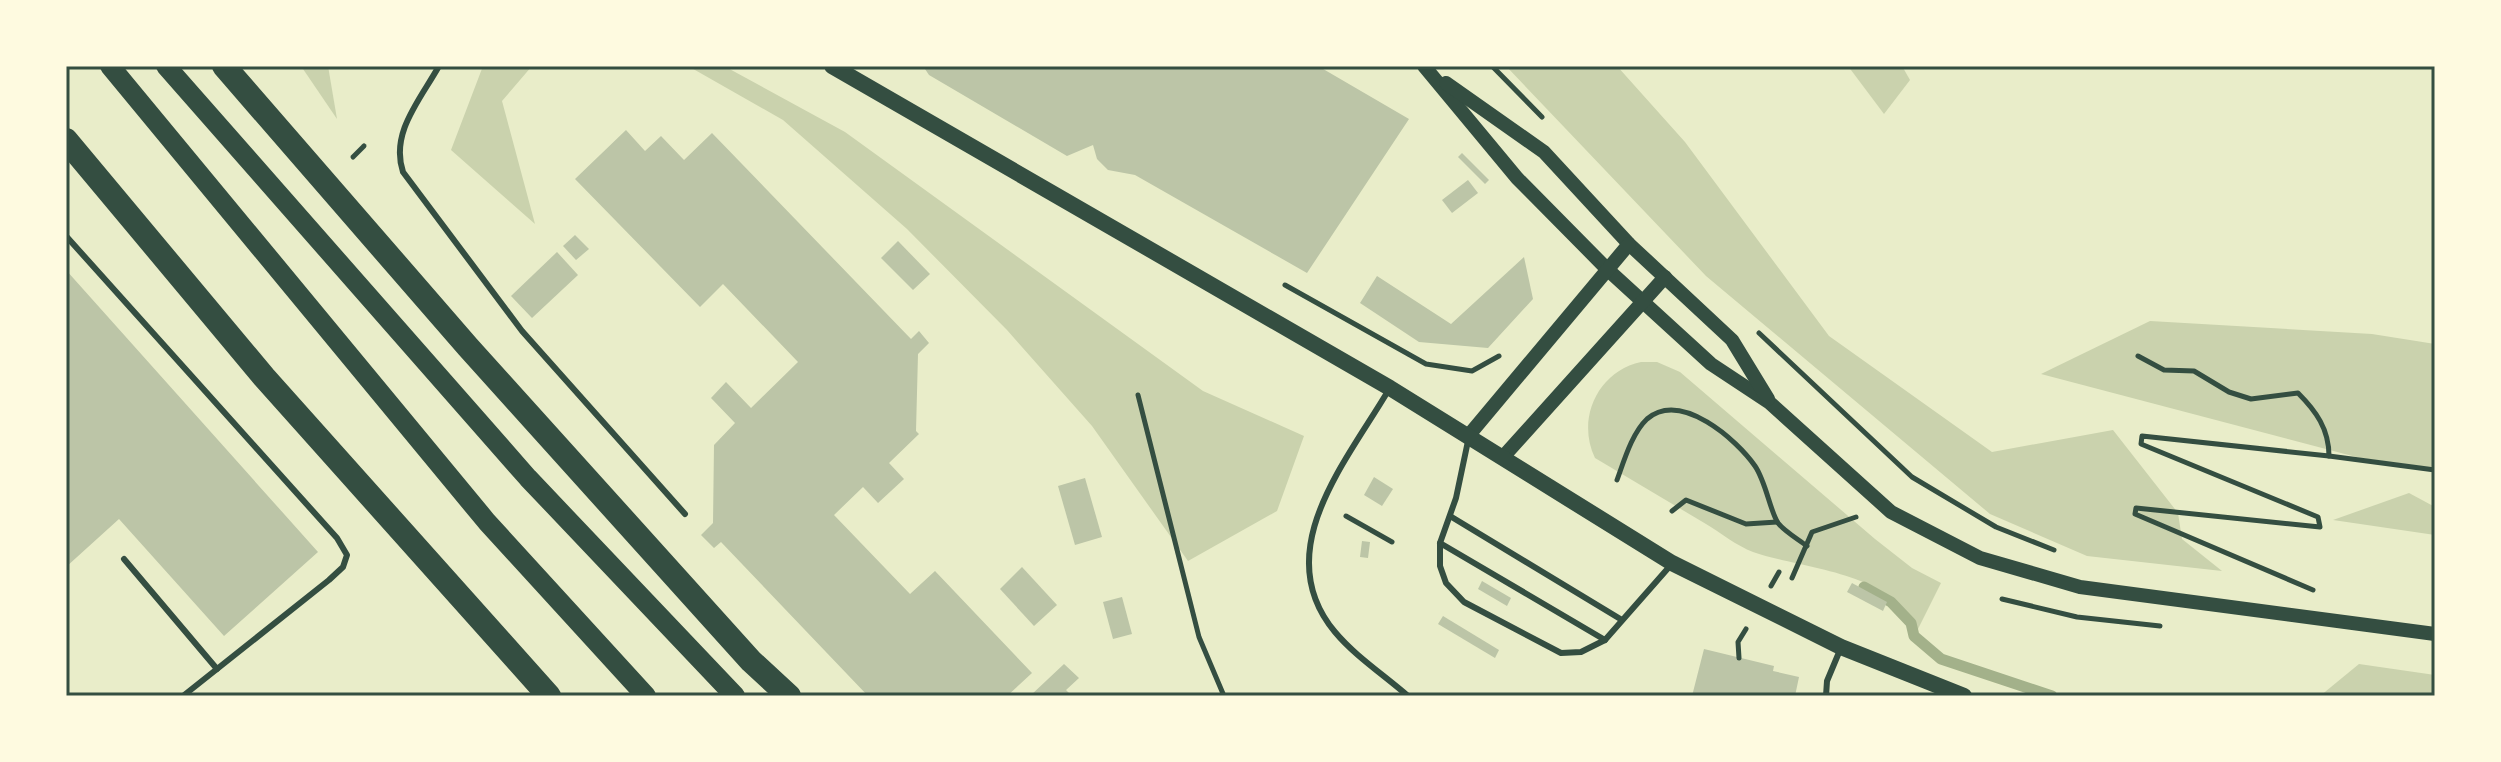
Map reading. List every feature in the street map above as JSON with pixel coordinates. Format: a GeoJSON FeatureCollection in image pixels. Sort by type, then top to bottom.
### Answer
{"type":"FeatureCollection","features":[{"type":"Feature","properties":{"kind":"highway"},"geometry":{"type":"LineString","coordinates":[[224,66],[468,347],[751,661],[789,696]]}},
{"type":"Feature","properties":{"kind":"highway"},"geometry":{"type":"LineString","coordinates":[[66,140],[264,377],[549,696]]}},
{"type":"Feature","properties":{"kind":"main road"},"geometry":{"type":"LineString","coordinates":[[110,66],[487,522],[642,694]]}},
{"type":"Feature","properties":{"kind":"main road"},"geometry":{"type":"LineString","coordinates":[[166,66],[528,478],[735,696]]}},
{"type":"Feature","properties":{"kind":"main road"},"geometry":{"type":"LineString","coordinates":[[832,66],[1390,388],[1672,563],[1841,647],[1964,696]]}},
{"type":"Feature","properties":{"kind":"street"},"geometry":{"type":"LineString","coordinates":[[1428,70],[1544,152],[1629,244],[1732,340],[1770,403]]}},
{"type":"Feature","properties":{"kind":"street"},"geometry":{"type":"LineString","coordinates":[[1428,70],[1517,178],[1607,269],[1711,364],[1770,403],[1891,512],[1980,558],[2080,587],[2435,634]]}},
{"type":"Feature","properties":{"kind":"street"},"geometry":{"type":"LineString","coordinates":[[1469,435],[1629,244]]}},
{"type":"Feature","properties":{"kind":"street"},"geometry":{"type":"LineString","coordinates":[[1503,457],[1665,277]]}},
{"type":"Feature","properties":{"kind":"lane"},"geometry":{"type":"LineString","coordinates":[[439,66],[399,137],[398,154],[403,172],[522,331],[685,514]]}},
{"type":"Feature","properties":{"kind":"lane"},"geometry":{"type":"LineString","coordinates":[[66,236],[337,538],[347,555],[343,567],[329,580],[183,696]]}},
{"type":"Feature","properties":{"kind":"lane"},"geometry":{"type":"LineString","coordinates":[[1390,388],[1325,499],[1309,537],[1306,565],[1311,593],[1337,634],[1408,696]]}},
{"type":"Feature","properties":{"kind":"lane"},"geometry":{"type":"LineString","coordinates":[[1469,435],[1450,516],[1440,543],[1440,566],[1446,583],[1464,602],[1561,653],[1581,652],[1605,640],[1672,563]]}},
{"type":"Feature","properties":{"kind":"lane"},"geometry":{"type":"LineString","coordinates":[[1450,516],[1622,620]]}},
{"type":"Feature","properties":{"kind":"lane"},"geometry":{"type":"LineString","coordinates":[[1440,543],[1605,640]]}},
{"type":"Feature","properties":{"kind":"lane"},"geometry":{"type":"LineString","coordinates":[[124,559],[217,669]]}},
{"type":"Feature","properties":{"kind":"lane"},"geometry":{"type":"LineString","coordinates":[[1826,696],[1827,681],[1841,647]]}},
{"type":"Feature","properties":{"kind":"path"},"geometry":{"type":"LineString","coordinates":[[353,157],[364,146]]}},
{"type":"Feature","properties":{"kind":"path"},"geometry":{"type":"LineString","coordinates":[[1285,285],[1426,364],[1472,371],[1490,363],[1509,348]]}},
{"type":"Feature","properties":{"kind":"path"},"geometry":{"type":"LineString","coordinates":[[1748,323],[1912,477],[1996,527],[2065,555]]}},
{"type":"Feature","properties":{"kind":"path"},"geometry":{"type":"LineString","coordinates":[[2138,356],[2164,370],[2194,371],[2229,392],[2251,399],[2298,393],[2325,428],[2329,456]]}},
{"type":"Feature","properties":{"kind":"path"},"geometry":{"type":"LineString","coordinates":[[1138,395],[1199,637],[1224,696]]}},
{"type":"Feature","properties":{"kind":"path"},"geometry":{"type":"LineString","coordinates":[[1617,480],[1637,433],[1649,418],[1669,413],[1692,413],[1718,428],[1750,459],[1772,501],[1777,522],[1807,546]]}},
{"type":"Feature","properties":{"kind":"path"},"geometry":{"type":"LineString","coordinates":[[2294,591],[2322,594],[2135,514],[2136,508],[2320,527],[2318,517],[2141,444],[2142,436],[2435,470]]}},
{"type":"Feature","properties":{"kind":"path"},"geometry":{"type":"LineString","coordinates":[[1672,511],[1686,500],[1746,524],[1777,522]]}},
{"type":"Feature","properties":{"kind":"path"},"geometry":{"type":"LineString","coordinates":[[1346,516],[1392,542]]}},
{"type":"Feature","properties":{"kind":"path"},"geometry":{"type":"LineString","coordinates":[[1792,578],[1812,532],[1856,517]]}},
{"type":"Feature","properties":{"kind":"green space"},"geometry":{"type":"Polygon","coordinates":[[[301,66],[328,66],[337,119],[301,66]]]}},
{"type":"Feature","properties":{"kind":"green space"},"geometry":{"type":"Polygon","coordinates":[[[483,66],[532,66],[502,101],[535,224],[451,150],[483,66]]]}},
{"type":"Feature","properties":{"kind":"green space"},"geometry":{"type":"Polygon","coordinates":[[[688,66],[724,66],[845,132],[1203,391],[1304,436],[1277,511],[1188,561],[1092,426],[1007,330],[907,229],[783,120],[688,66]]]}},
{"type":"Feature","properties":{"kind":"green space"},"geometry":{"type":"Polygon","coordinates":[[[1506,66],[1617,66],[1685,142],[1829,336],[1992,452],[2113,430],[2178,513],[2182,539],[2222,571],[2087,556],[1990,514],[1706,276],[1506,66]]]}},
{"type":"Feature","properties":{"kind":"green space"},"geometry":{"type":"Polygon","coordinates":[[[1848,66],[1902,66],[1910,80],[1884,114],[1848,66]]]}},
{"type":"Feature","properties":{"kind":"green space"},"geometry":{"type":"Polygon","coordinates":[[[2150,321],[2372,334],[2435,344],[2435,468],[2360,458],[2041,374],[2150,321]]]}},
{"type":"Feature","properties":{"kind":"green space"},"geometry":{"type":"Polygon","coordinates":[[[1641,362],[1657,362],[1680,372],[1875,539],[1912,568],[1941,583],[1916,633],[1906,613],[1891,597],[1870,585],[1747,549],[1595,458],[1588,428],[1595,399],[1613,375],[1641,362]]]}},
{"type":"Feature","properties":{"kind":"green space"},"geometry":{"type":"Polygon","coordinates":[[[2409,493],[2435,507],[2435,535],[2333,520],[2409,493]]]}},
{"type":"Feature","properties":{"kind":"green space"},"geometry":{"type":"Polygon","coordinates":[[[2359,664],[2435,675],[2435,696],[2320,696],[2359,664]]]}},
{"type":"Feature","properties":{"kind":"building"},"geometry":{"type":"Polygon","coordinates":[[[923,66],[1318,66],[1409,119],[1307,273],[1135,175],[1108,170],[1097,159],[1093,145],[1067,156],[929,75],[923,66]]]}},
{"type":"Feature","properties":{"kind":"building"},"geometry":{"type":"Polygon","coordinates":[[[626,130],[645,151],[661,136],[684,160],[712,133],[911,339],[919,331],[929,343],[918,354],[916,431],[919,434],[889,463],[904,479],[878,503],[863,487],[834,515],[910,594],[935,571],[1032,673],[1007,696],[868,696],[721,542],[714,548],[701,535],[713,523],[714,445],[735,423],[711,398],[726,382],[751,408],[798,362],[723,284],[700,307],[575,179],[626,130]]]}},
{"type":"Feature","properties":{"kind":"building"},"geometry":{"type":"Polygon","coordinates":[[[1462,153],[1489,180],[1485,184],[1458,157],[1462,153]]]}},
{"type":"Feature","properties":{"kind":"building"},"geometry":{"type":"Polygon","coordinates":[[[1468,180],[1478,193],[1452,213],[1442,200],[1468,180]]]}},
{"type":"Feature","properties":{"kind":"building"},"geometry":{"type":"Polygon","coordinates":[[[575,235],[589,249],[576,260],[563,246],[575,235]]]}},
{"type":"Feature","properties":{"kind":"building"},"geometry":{"type":"Polygon","coordinates":[[[898,241],[930,274],[913,290],[881,258],[898,241]]]}},
{"type":"Feature","properties":{"kind":"building"},"geometry":{"type":"Polygon","coordinates":[[[557,252],[578,275],[532,318],[511,296],[557,252]]]}},
{"type":"Feature","properties":{"kind":"building"},"geometry":{"type":"Polygon","coordinates":[[[1524,257],[1533,299],[1488,348],[1419,342],[1360,303],[1377,276],[1451,324],[1524,257]]]}},
{"type":"Feature","properties":{"kind":"building"},"geometry":{"type":"Polygon","coordinates":[[[66,270],[318,552],[224,636],[119,519],[66,567],[66,270]]]}},
{"type":"Feature","properties":{"kind":"building"},"geometry":{"type":"Polygon","coordinates":[[[1374,477],[1393,489],[1382,506],[1364,495],[1374,477]]]}},
{"type":"Feature","properties":{"kind":"building"},"geometry":{"type":"Polygon","coordinates":[[[1085,478],[1102,537],[1075,545],[1058,486],[1085,478]]]}},
{"type":"Feature","properties":{"kind":"building"},"geometry":{"type":"Polygon","coordinates":[[[1362,541],[1370,542],[1368,558],[1360,557],[1362,541]]]}},
{"type":"Feature","properties":{"kind":"building"},"geometry":{"type":"Polygon","coordinates":[[[1022,567],[1057,605],[1034,626],[1000,589],[1022,567]]]}},
{"type":"Feature","properties":{"kind":"building"},"geometry":{"type":"Polygon","coordinates":[[[1482,581],[1511,598],[1507,606],[1478,589],[1482,581]]]}},
{"type":"Feature","properties":{"kind":"building"},"geometry":{"type":"Polygon","coordinates":[[[1852,583],[1887,602],[1883,611],[1847,592],[1852,583]]]}},
{"type":"Feature","properties":{"kind":"building"},"geometry":{"type":"Polygon","coordinates":[[[1122,597],[1132,634],[1113,639],[1103,602],[1122,597]]]}},
{"type":"Feature","properties":{"kind":"building"},"geometry":{"type":"Polygon","coordinates":[[[1443,616],[1499,650],[1495,658],[1438,624],[1443,616]]]}},
{"type":"Feature","properties":{"kind":"building"},"geometry":{"type":"Polygon","coordinates":[[[1704,649],[1774,666],[1773,671],[1799,677],[1795,696],[1692,696],[1704,649]]]}},
{"type":"Feature","properties":{"kind":"building"},"geometry":{"type":"Polygon","coordinates":[[[1064,664],[1079,678],[1066,690],[1072,696],[1030,696],[1064,664]]]}},
{"type":"Feature","properties":{"kind":"waterway"},"geometry":{"type":"LineString","coordinates":[[1864,587],[1891,602],[1911,623],[1914,636],[1941,659],[2052,696]]}}]}
